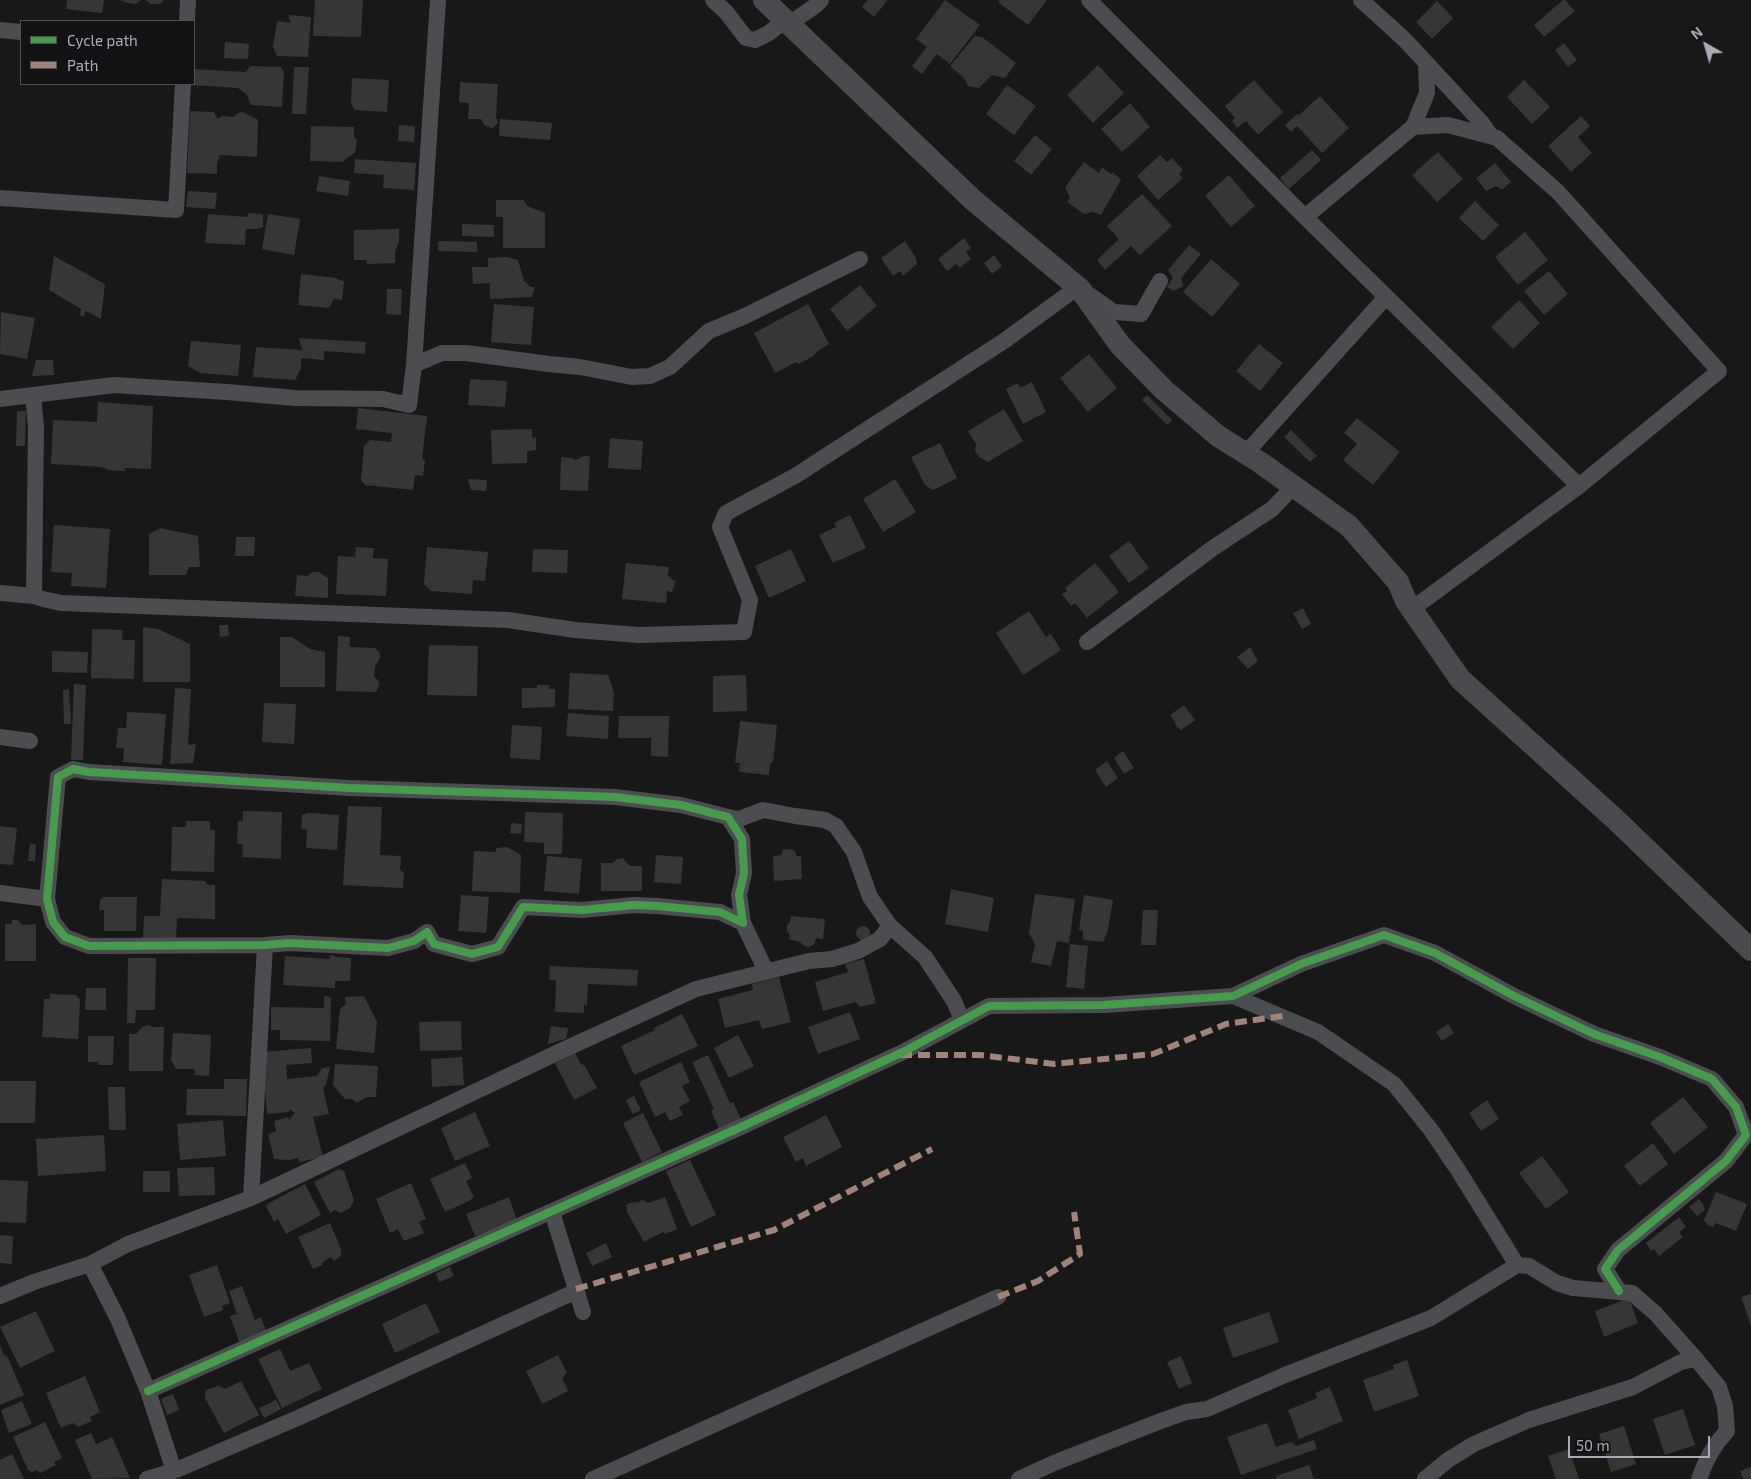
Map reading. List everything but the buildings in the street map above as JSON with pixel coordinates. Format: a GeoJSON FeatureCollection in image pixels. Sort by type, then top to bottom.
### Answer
{"type":"FeatureCollection","features":[{"type":"Feature","properties":{"kind":"main road"},"geometry":{"type":"LineString","coordinates":[[764,0],[973,200],[1078,287],[1120,345],[1164,390],[1218,436],[1246,453],[1349,526],[1398,582],[1406,601],[1460,679],[1615,820],[1751,950]]}},
{"type":"Feature","properties":{"kind":"street"},"geometry":{"type":"LineString","coordinates":[[187,20],[188,0]]}},
{"type":"Feature","properties":{"kind":"street"},"geometry":{"type":"LineString","coordinates":[[0,399],[114,385],[295,398],[383,399],[409,404],[414,365],[438,0]]}},
{"type":"Feature","properties":{"kind":"street"},"geometry":{"type":"LineString","coordinates":[[713,0],[726,12],[746,38],[755,40],[769,34],[815,6],[821,0]]}},
{"type":"Feature","properties":{"kind":"street"},"geometry":{"type":"LineString","coordinates":[[1088,0],[1305,217],[1579,486]]}},
{"type":"Feature","properties":{"kind":"street"},"geometry":{"type":"LineString","coordinates":[[1361,0],[1405,40],[1481,122],[1491,136]]}},
{"type":"Feature","properties":{"kind":"street"},"geometry":{"type":"LineString","coordinates":[[0,30],[20,32]]}},
{"type":"Feature","properties":{"kind":"street"},"geometry":{"type":"LineString","coordinates":[[1305,217],[1413,127],[1427,93],[1426,63]]}},
{"type":"Feature","properties":{"kind":"street"},"geometry":{"type":"LineString","coordinates":[[0,198],[176,210],[183,85]]}},
{"type":"Feature","properties":{"kind":"street"},"geometry":{"type":"LineString","coordinates":[[1412,609],[1579,486],[1719,372],[1558,192],[1497,138],[1448,125],[1413,127]]}},
{"type":"Feature","properties":{"kind":"street"},"geometry":{"type":"LineString","coordinates":[[414,365],[442,353],[466,353],[580,367],[632,376],[650,376],[670,366],[709,331],[743,317],[860,259]]}},
{"type":"Feature","properties":{"kind":"street"},"geometry":{"type":"LineString","coordinates":[[0,593],[34,596],[61,603],[508,620],[575,630],[639,635],[744,632],[750,600],[720,527],[726,513],[811,465],[1004,341],[1078,287],[1114,312],[1141,314],[1160,282]]}},
{"type":"Feature","properties":{"kind":"street"},"geometry":{"type":"LineString","coordinates":[[1246,453],[1386,297]]}},
{"type":"Feature","properties":{"kind":"street"},"geometry":{"type":"LineString","coordinates":[[32,395],[36,427],[34,596]]}},
{"type":"Feature","properties":{"kind":"street"},"geometry":{"type":"LineString","coordinates":[[1087,642],[1213,548],[1272,509],[1294,486]]}},
{"type":"Feature","properties":{"kind":"street"},"geometry":{"type":"LineString","coordinates":[[0,737],[30,741]]}},
{"type":"Feature","properties":{"kind":"street"},"geometry":{"type":"LineString","coordinates":[[743,923],[720,912],[657,906],[634,905],[582,910],[523,908],[498,947],[472,954],[434,944],[427,932],[414,941],[388,948],[290,943],[265,945],[89,946],[65,937],[53,922],[47,899],[58,777],[73,769],[89,772],[350,788],[614,798],[680,805],[728,818],[739,819],[763,810],[825,820],[836,826],[854,852],[870,897],[890,926],[925,957],[954,1001],[962,1020]]}},
{"type":"Feature","properties":{"kind":"street"},"geometry":{"type":"LineString","coordinates":[[728,818],[742,839],[744,873],[739,895],[743,923],[766,971]]}},
{"type":"Feature","properties":{"kind":"street"},"geometry":{"type":"LineString","coordinates":[[0,893],[47,899]]}},
{"type":"Feature","properties":{"kind":"street"},"geometry":{"type":"LineString","coordinates":[[0,1296],[34,1282],[90,1264],[128,1244],[251,1198],[696,989],[809,960],[832,959],[858,951],[880,939],[890,926]]}},
{"type":"Feature","properties":{"kind":"street"},"geometry":{"type":"LineString","coordinates":[[148,1392],[552,1212],[853,1075],[903,1052],[989,1006],[1104,1005],[1233,996],[1301,964],[1384,935],[1434,953],[1514,996],[1594,1034],[1660,1057],[1712,1079],[1736,1107],[1746,1135],[1726,1161],[1618,1250],[1605,1268],[1619,1291]]}},
{"type":"Feature","properties":{"kind":"street"},"geometry":{"type":"LineString","coordinates":[[251,1198],[265,945]]}},
{"type":"Feature","properties":{"kind":"street"},"geometry":{"type":"LineString","coordinates":[[1233,996],[1318,1032],[1394,1084],[1431,1130],[1518,1265]]}},
{"type":"Feature","properties":{"kind":"street"},"geometry":{"type":"LineString","coordinates":[[552,1212],[583,1312]]}},
{"type":"Feature","properties":{"kind":"street"},"geometry":{"type":"LineString","coordinates":[[90,1264],[118,1319],[148,1392],[174,1470]]}},
{"type":"Feature","properties":{"kind":"street"},"geometry":{"type":"LineString","coordinates":[[1019,1479],[1054,1463],[1158,1422],[1186,1412],[1207,1409],[1285,1375],[1431,1318],[1518,1265],[1529,1266],[1557,1283],[1573,1288],[1632,1293],[1656,1313],[1696,1359],[1719,1388],[1725,1406],[1727,1431],[1716,1442],[1698,1479]]}},
{"type":"Feature","properties":{"kind":"street"},"geometry":{"type":"LineString","coordinates":[[147,1479],[174,1470],[300,1418],[570,1294],[576,1289]]}},
{"type":"Feature","properties":{"kind":"street"},"geometry":{"type":"LineString","coordinates":[[593,1479],[998,1297]]}},
{"type":"Feature","properties":{"kind":"street"},"geometry":{"type":"LineString","coordinates":[[1425,1479],[1448,1460],[1474,1444],[1528,1420],[1633,1386],[1681,1362],[1696,1359]]}},
{"type":"Feature","properties":{"kind":"marked path"},"geometry":{"type":"LineString","coordinates":[[900,1055],[980,1055],[1054,1064],[1153,1054],[1226,1024],[1283,1016]]}},
{"type":"Feature","properties":{"kind":"marked path"},"geometry":{"type":"LineString","coordinates":[[576,1289],[774,1230],[932,1149]]}},
{"type":"Feature","properties":{"kind":"marked path"},"geometry":{"type":"LineString","coordinates":[[998,1297],[1038,1281],[1080,1254],[1074,1212]]}},
{"type":"Feature","properties":{"kind":"cycle path"},"geometry":{"type":"LineString","coordinates":[[73,769],[89,772],[350,788],[615,797],[681,805],[728,817],[742,839],[744,873],[739,895],[743,923],[720,912],[657,906],[634,905],[582,910],[523,907],[498,947],[472,954],[434,944],[427,932],[414,941],[388,948],[290,943],[265,945],[89,946],[65,937],[53,922],[47,899],[58,777],[73,769]]}},
{"type":"Feature","properties":{"kind":"cycle path"},"geometry":{"type":"LineString","coordinates":[[148,1391],[741,1127],[903,1052],[989,1006],[1104,1005],[1233,996],[1301,964],[1384,935],[1435,953],[1514,996],[1594,1034],[1660,1057],[1712,1079],[1736,1107],[1746,1135],[1726,1161],[1618,1250],[1605,1269],[1619,1291]]}}]}
